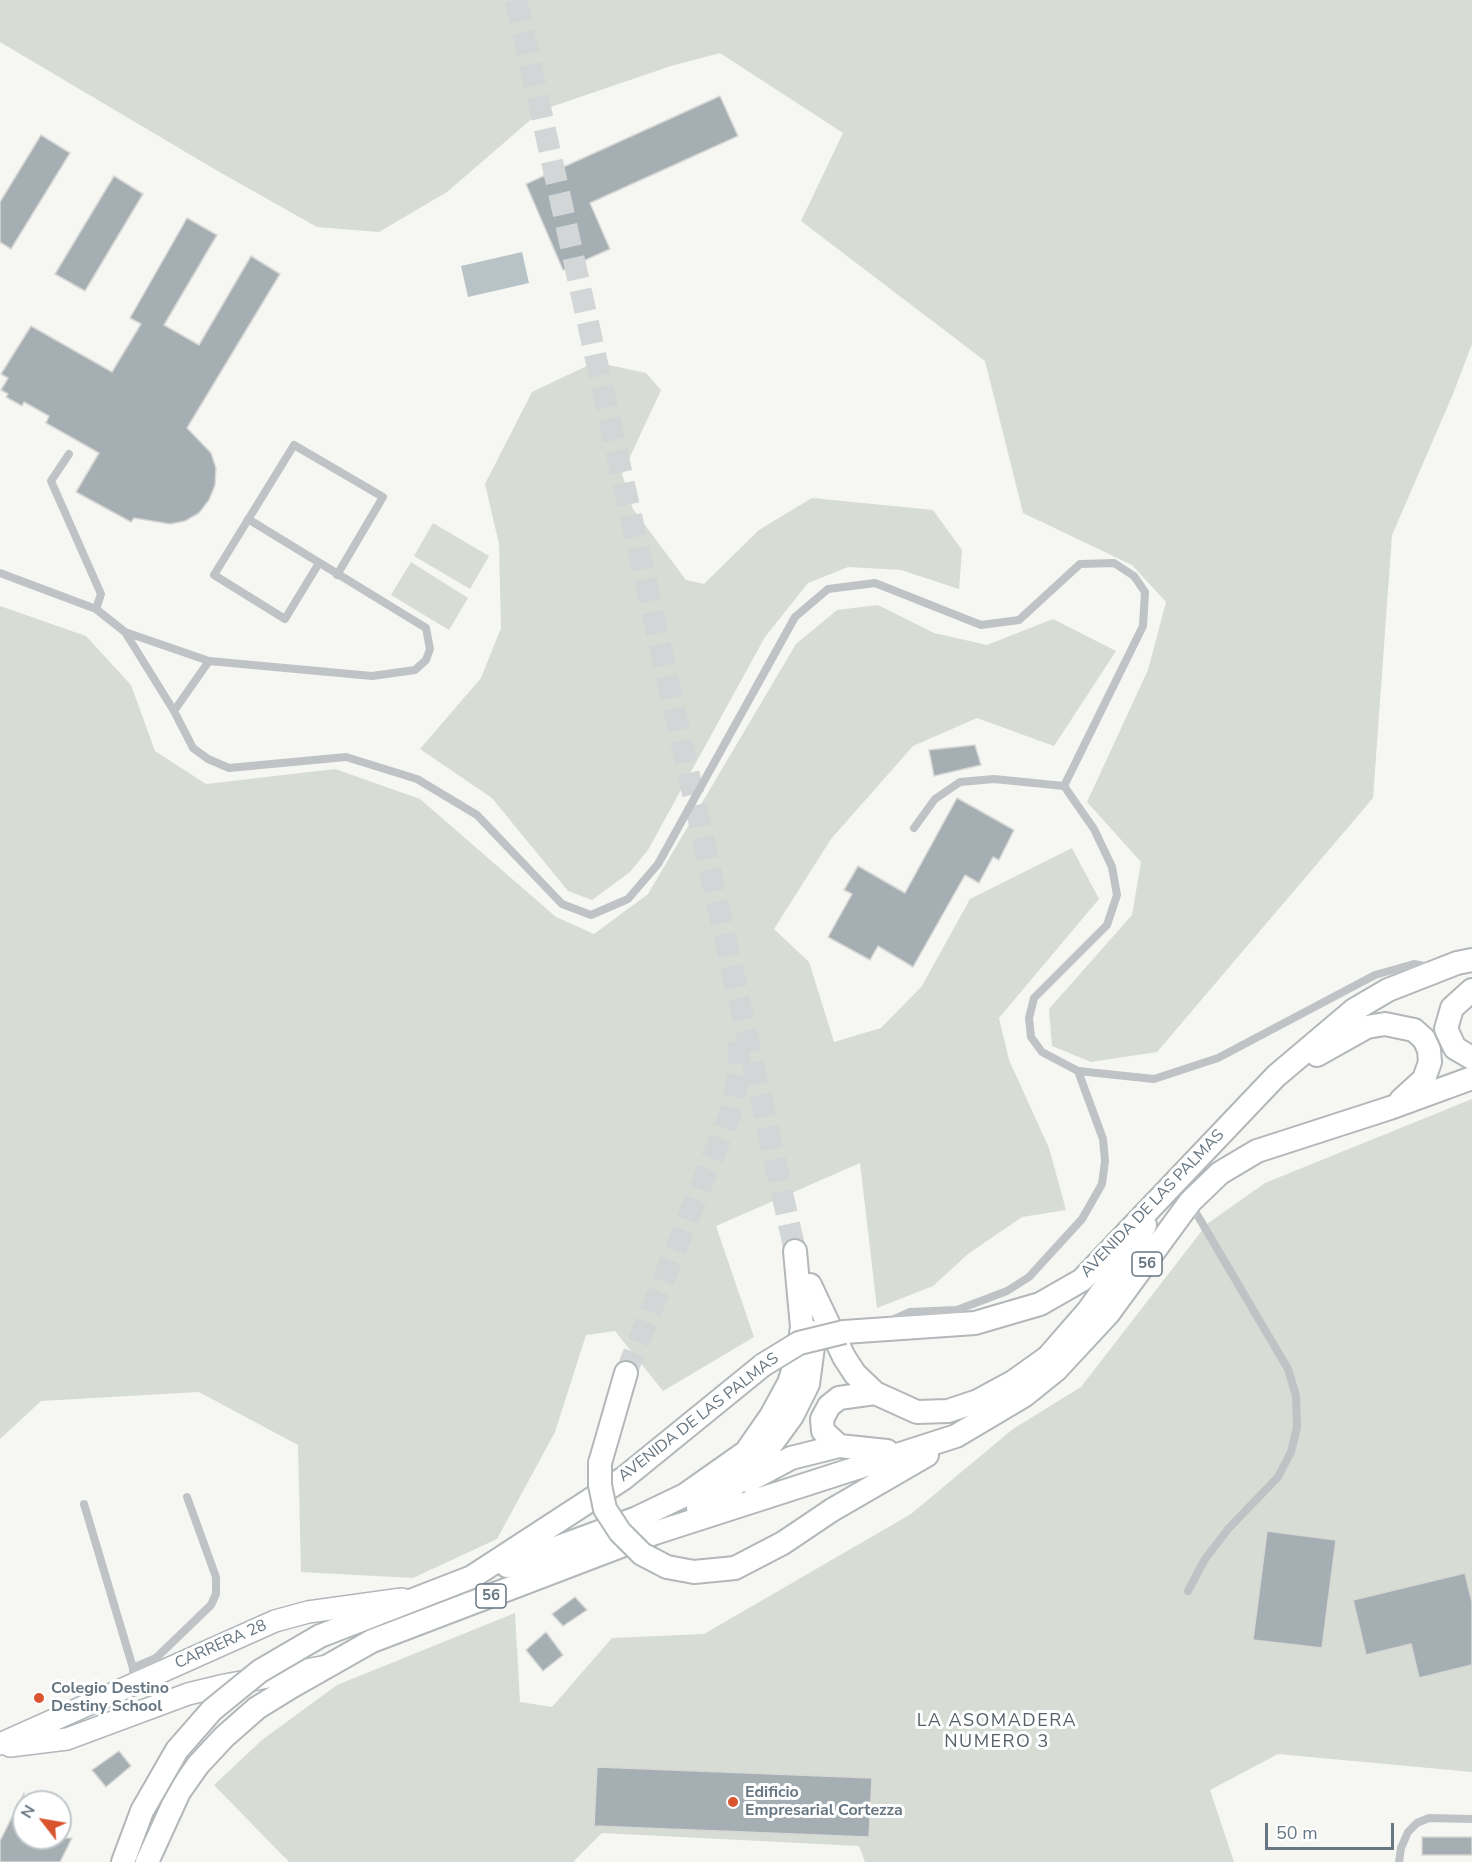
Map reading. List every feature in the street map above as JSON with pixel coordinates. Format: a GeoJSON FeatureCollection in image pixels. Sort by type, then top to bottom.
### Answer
{"type":"FeatureCollection","features":[{"type":"Feature","properties":{"kind":"main road","name":"AVENIDA DE LAS PALMAS"},"geometry":{"type":"LineString","coordinates":[[123,1862],[142,1811],[177,1750],[212,1710],[260,1671],[320,1636],[472,1577],[624,1478],[763,1365],[800,1343],[844,1332],[975,1323],[1040,1304],[1082,1280],[1276,1076],[1354,1010],[1388,990],[1440,969],[1472,960]]}},
{"type":"Feature","properties":{"kind":"main road"},"geometry":{"type":"LineString","coordinates":[[1472,990],[1452,1008],[1446,1029],[1455,1048],[1472,1058]]}},
{"type":"Feature","properties":{"kind":"main road"},"geometry":{"type":"LineString","coordinates":[[1276,1076],[1366,1028],[1385,1024],[1401,1026],[1414,1030],[1424,1039],[1429,1050],[1430,1062],[1424,1079],[1390,1108]]}},
{"type":"Feature","properties":{"kind":"main road","name":"AVENIDA DE LAS PALMAS"},"geometry":{"type":"LineString","coordinates":[[147,1862],[179,1792],[211,1751],[257,1708],[372,1641],[655,1533],[857,1466],[918,1450],[957,1436],[1025,1395],[1056,1370],[1108,1314],[1190,1202],[1220,1173],[1257,1150],[1390,1108],[1472,1078]]}},
{"type":"Feature","properties":{"kind":"main road"},"geometry":{"type":"LineString","coordinates":[[472,1577],[637,1518],[685,1495],[746,1452],[776,1408],[789,1383],[798,1355],[801,1327],[795,1251],[844,1357],[855,1374],[875,1393],[917,1412],[948,1411],[978,1401],[1013,1382],[1048,1356],[1088,1311],[1130,1253],[1156,1202]]}},
{"type":"Feature","properties":{"kind":"main road"},"geometry":{"type":"LineString","coordinates":[[726,1492],[754,1468],[774,1442],[792,1416],[808,1384],[816,1323],[810,1285]]}},
{"type":"Feature","properties":{"kind":"main road"},"geometry":{"type":"LineString","coordinates":[[626,1372],[600,1463],[600,1485],[605,1509],[620,1532],[642,1554],[668,1567],[694,1572],[735,1568],[783,1543],[832,1510],[957,1436]]}},
{"type":"Feature","properties":{"kind":"main road"},"geometry":{"type":"LineString","coordinates":[[839,1446],[823,1431],[822,1419],[829,1406],[840,1398],[875,1393]]}},
{"type":"Feature","properties":{"kind":"main road"},"geometry":{"type":"LineString","coordinates":[[655,1533],[791,1458],[839,1446],[877,1452],[918,1450]]}},
{"type":"Feature","properties":{"kind":"street","name":"CARRERA 28"},"geometry":{"type":"LineString","coordinates":[[0,1746],[59,1718],[133,1676],[275,1621],[308,1612],[420,1596]]}},
{"type":"Feature","properties":{"kind":"street","name":"CARRERA 28"},"geometry":{"type":"LineString","coordinates":[[0,1746],[67,1738],[188,1695],[293,1670],[329,1666]]}},
{"type":"Feature","properties":{"kind":"street"},"geometry":{"type":"LineString","coordinates":[[59,1718],[56,1730],[67,1738]]}},
{"type":"Feature","properties":{"kind":"lane"},"geometry":{"type":"LineString","coordinates":[[319,563],[285,619],[214,575],[294,445],[383,497],[337,575]]}},
{"type":"Feature","properties":{"kind":"lane"},"geometry":{"type":"LineString","coordinates":[[69,454],[51,481],[101,594],[96,609]]}},
{"type":"Feature","properties":{"kind":"lane"},"geometry":{"type":"LineString","coordinates":[[0,573],[96,609],[125,632],[209,661],[372,676],[404,673],[421,666],[430,649],[426,628],[248,519]]}},
{"type":"Feature","properties":{"kind":"lane"},"geometry":{"type":"LineString","coordinates":[[125,632],[174,711],[193,748],[229,768],[346,757],[417,779],[477,814],[561,904],[591,915],[628,899],[658,864],[795,617],[828,589],[875,584],[981,625],[1019,620],[1080,564],[1114,563],[1134,576],[1145,592],[1143,626],[1064,786]]}},
{"type":"Feature","properties":{"kind":"lane"},"geometry":{"type":"LineString","coordinates":[[174,711],[209,661]]}},
{"type":"Feature","properties":{"kind":"lane"},"geometry":{"type":"LineString","coordinates":[[914,828],[935,799],[960,782],[994,779],[1064,786],[1094,829],[1112,867],[1117,895],[1107,926],[1034,998],[1029,1018],[1031,1037],[1042,1052],[1078,1071],[1154,1079],[1218,1058],[1375,975],[1414,964],[1440,969]]}},
{"type":"Feature","properties":{"kind":"lane"},"geometry":{"type":"LineString","coordinates":[[868,1330],[910,1312],[957,1310],[1007,1291],[1029,1277],[1074,1227],[1102,1184],[1105,1161],[1103,1139],[1078,1071]]}},
{"type":"Feature","properties":{"kind":"lane"},"geometry":{"type":"LineString","coordinates":[[1188,1591],[1205,1559],[1229,1528],[1278,1477],[1291,1452],[1297,1427],[1296,1395],[1288,1369],[1190,1202]]}},
{"type":"Feature","properties":{"kind":"lane"},"geometry":{"type":"LineString","coordinates":[[84,1504],[133,1676],[156,1658],[211,1605],[216,1594],[216,1577],[187,1497]]}},
{"type":"Feature","properties":{"kind":"lane"},"geometry":{"type":"LineString","coordinates":[[1399,1862],[1404,1840],[1417,1823],[1430,1818],[1472,1819]]}},
{"type":"Feature","properties":{"kind":"shaded area"},"geometry":{"type":"Polygon","coordinates":[[[0,0],[1472,0],[1472,344],[1392,535],[1373,798],[1157,1052],[1091,1062],[1052,1046],[1049,1009],[1132,915],[1141,862],[1087,802],[1148,670],[1166,602],[1132,565],[1023,513],[985,361],[801,221],[843,133],[720,53],[671,66],[542,110],[447,192],[379,232],[317,227],[0,42],[0,0]]]}},
{"type":"Feature","properties":{"kind":"shaded area"},"geometry":{"type":"Polygon","coordinates":[[[522,252],[529,283],[468,297],[461,266],[522,252]]]}},
{"type":"Feature","properties":{"kind":"shaded area"},"geometry":{"type":"Polygon","coordinates":[[[595,362],[646,373],[661,390],[622,474],[633,509],[686,580],[704,584],[759,530],[812,498],[933,510],[962,550],[959,589],[901,570],[848,567],[808,583],[765,637],[648,850],[630,872],[592,900],[568,891],[492,798],[420,749],[481,678],[501,628],[499,544],[485,484],[532,392],[595,362]]]}},
{"type":"Feature","properties":{"kind":"shaded area"},"geometry":{"type":"Polygon","coordinates":[[[433,523],[489,556],[470,589],[414,556],[433,523]]]}},
{"type":"Feature","properties":{"kind":"shaded area"},"geometry":{"type":"Polygon","coordinates":[[[411,562],[468,598],[449,630],[391,595],[411,562]]]}},
{"type":"Feature","properties":{"kind":"shaded area"},"geometry":{"type":"Polygon","coordinates":[[[878,605],[934,633],[987,645],[1053,619],[1116,651],[1054,746],[977,718],[913,746],[831,839],[774,929],[809,962],[834,1042],[881,1028],[922,986],[970,899],[1072,848],[1099,899],[999,1018],[1009,1060],[1049,1148],[1066,1210],[1022,1217],[968,1254],[933,1286],[877,1308],[860,1163],[716,1226],[754,1337],[663,1391],[615,1331],[586,1335],[555,1432],[497,1539],[413,1578],[301,1572],[298,1445],[199,1392],[41,1401],[0,1439],[0,606],[86,636],[131,685],[155,751],[206,784],[335,769],[420,799],[556,917],[594,934],[648,894],[796,644],[837,610],[878,605]]]}},
{"type":"Feature","properties":{"kind":"shaded area"},"geometry":{"type":"Polygon","coordinates":[[[1472,1099],[1472,1772],[1278,1754],[1210,1790],[1234,1862],[865,1862],[859,1846],[602,1833],[573,1862],[289,1862],[214,1785],[262,1740],[337,1685],[515,1613],[520,1702],[552,1707],[612,1638],[704,1634],[911,1514],[1013,1429],[1081,1387],[1207,1224],[1265,1183],[1472,1099]]]}},
{"type":"Feature","properties":{"kind":"building"},"geometry":{"type":"Polygon","coordinates":[[[720,96],[738,136],[590,203],[610,249],[563,270],[526,184],[720,96]]]}},
{"type":"Feature","properties":{"kind":"building"},"geometry":{"type":"Polygon","coordinates":[[[41,135],[70,153],[11,249],[0,242],[0,202],[41,135]]]}},
{"type":"Feature","properties":{"kind":"building"},"geometry":{"type":"Polygon","coordinates":[[[114,176],[143,194],[85,291],[55,274],[114,176]]]}},
{"type":"Feature","properties":{"kind":"building"},"geometry":{"type":"Polygon","coordinates":[[[187,218],[217,235],[164,325],[199,345],[251,256],[280,274],[187,428],[211,453],[216,468],[215,485],[209,500],[199,513],[185,521],[170,524],[134,518],[131,522],[76,492],[99,453],[46,423],[49,416],[24,402],[22,406],[6,397],[8,394],[1,390],[8,378],[1,374],[31,326],[112,372],[141,324],[130,318],[187,218]]]}},
{"type":"Feature","properties":{"kind":"building"},"geometry":{"type":"Polygon","coordinates":[[[975,745],[981,765],[934,776],[929,750],[975,745]]]}},
{"type":"Feature","properties":{"kind":"building"},"geometry":{"type":"Polygon","coordinates":[[[957,798],[1014,830],[999,860],[993,857],[979,883],[965,875],[913,967],[878,946],[870,960],[828,937],[852,894],[844,890],[858,866],[905,893],[957,798]]]}},
{"type":"Feature","properties":{"kind":"building"},"geometry":{"type":"Polygon","coordinates":[[[1267,1531],[1336,1540],[1322,1648],[1253,1640],[1267,1531]]]}},
{"type":"Feature","properties":{"kind":"building"},"geometry":{"type":"Polygon","coordinates":[[[1465,1573],[1472,1602],[1472,1665],[1419,1678],[1411,1644],[1366,1655],[1353,1600],[1465,1573]]]}},
{"type":"Feature","properties":{"kind":"building"},"geometry":{"type":"Polygon","coordinates":[[[575,1597],[587,1610],[563,1626],[552,1614],[575,1597]]]}},
{"type":"Feature","properties":{"kind":"building"},"geometry":{"type":"Polygon","coordinates":[[[546,1632],[563,1655],[543,1671],[526,1650],[546,1632]]]}},
{"type":"Feature","properties":{"kind":"building"},"geometry":{"type":"Polygon","coordinates":[[[119,1751],[131,1766],[106,1787],[92,1770],[119,1751]]]}},
{"type":"Feature","properties":{"kind":"building","name":"Edificio Empresarial Cortezza"},"geometry":{"type":"Polygon","coordinates":[[[597,1767],[872,1778],[869,1837],[594,1826],[597,1767]]]}},
{"type":"Feature","properties":{"kind":"building"},"geometry":{"type":"Polygon","coordinates":[[[12,1817],[12,1850],[66,1850],[60,1862],[0,1862],[0,1841],[12,1817]]]}},
{"type":"Feature","properties":{"kind":"building"},"geometry":{"type":"Polygon","coordinates":[[[1422,1837],[1472,1837],[1472,1855],[1422,1855],[1422,1837]]]}},
{"type":"Feature","properties":{"kind":"tunnel"},"geometry":{"type":"LineString","coordinates":[[516,0],[795,1251]]}},
{"type":"Feature","properties":{"kind":"tunnel"},"geometry":{"type":"LineString","coordinates":[[626,1373],[730,1114],[739,1072],[739,1042]]}},
{"type":"Feature","properties":{"kind":"place","name":"Colegio Destino Destiny School"},"geometry":{"type":"Point","coordinates":[39,1698]}},
{"type":"Feature","properties":{"kind":"place","name":"Edificio Empresarial Cortezza"},"geometry":{"type":"Point","coordinates":[733,1802]}},
{"type":"Feature","properties":{"kind":"district","name":"LA ASOMADERA NUMERO 3"},"geometry":{"type":"Point","coordinates":[997,1732]}}]}
